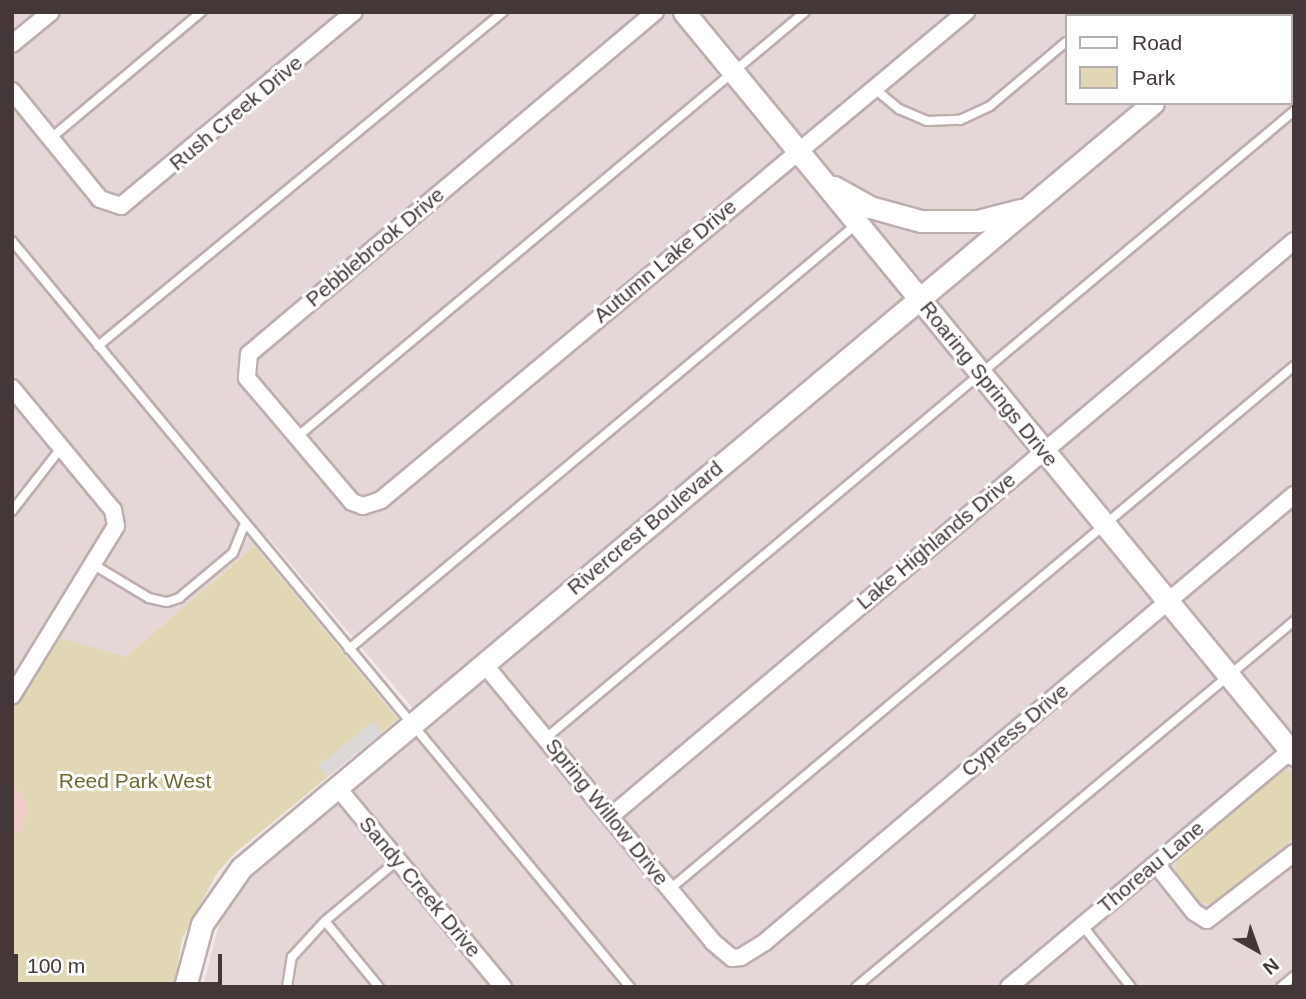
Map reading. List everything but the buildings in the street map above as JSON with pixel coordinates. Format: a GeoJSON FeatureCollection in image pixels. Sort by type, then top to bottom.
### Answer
{"type":"FeatureCollection","features":[{"type":"Feature","properties":{"kind":"street"},"geometry":{"type":"LineString","coordinates":[[12,44],[51,12]]}},
{"type":"Feature","properties":{"kind":"street","name":"Rush Creek Drive"},"geometry":{"type":"LineString","coordinates":[[51,138],[100,199],[114,206],[129,203],[354,12]]}},
{"type":"Feature","properties":{"kind":"street","name":"Pebblebrook Drive"},"geometry":{"type":"LineString","coordinates":[[363,506],[347,498],[247,377],[249,354],[655,12]]}},
{"type":"Feature","properties":{"kind":"street","name":"Roaring Springs Drive"},"geometry":{"type":"LineString","coordinates":[[684,12],[1293,751]]}},
{"type":"Feature","properties":{"kind":"street","name":"Autumn Lake Drive"},"geometry":{"type":"LineString","coordinates":[[363,506],[381,500],[966,12]]}},
{"type":"Feature","properties":{"kind":"street"},"geometry":{"type":"LineString","coordinates":[[12,91],[51,138]]}},
{"type":"Feature","properties":{"kind":"street","name":"Rivercrest Boulevard"},"geometry":{"type":"LineString","coordinates":[[185,987],[191,953],[217,897],[241,868],[1151,105]]}},
{"type":"Feature","properties":{"kind":"street"},"geometry":{"type":"LineString","coordinates":[[820,177],[870,207],[921,221],[978,221],[1032,205]]}},
{"type":"Feature","properties":{"kind":"street","name":"Lake Highlands Drive"},"geometry":{"type":"LineString","coordinates":[[611,816],[1294,241]]}},
{"type":"Feature","properties":{"kind":"street"},"geometry":{"type":"LineString","coordinates":[[12,388],[113,510],[116,526],[12,696]]}},
{"type":"Feature","properties":{"kind":"street","name":"Cypress Drive"},"geometry":{"type":"LineString","coordinates":[[732,958],[765,942],[1294,495]]}},
{"type":"Feature","properties":{"kind":"street","name":"Spring Willow Drive"},"geometry":{"type":"LineString","coordinates":[[484,664],[713,942],[732,958]]}},
{"type":"Feature","properties":{"kind":"street","name":"Thoreau Lane"},"geometry":{"type":"LineString","coordinates":[[1009,987],[1293,751]]}},
{"type":"Feature","properties":{"kind":"street","name":"Sandy Creek Drive"},"geometry":{"type":"LineString","coordinates":[[337,787],[503,987]]}},
{"type":"Feature","properties":{"kind":"street"},"geometry":{"type":"LineString","coordinates":[[1156,864],[1194,912],[1207,920],[1294,853]]}},
{"type":"Feature","properties":{"kind":"lane"},"geometry":{"type":"LineString","coordinates":[[51,138],[201,12]]}},
{"type":"Feature","properties":{"kind":"lane"},"geometry":{"type":"LineString","coordinates":[[98,346],[503,12]]}},
{"type":"Feature","properties":{"kind":"lane"},"geometry":{"type":"LineString","coordinates":[[297,438],[805,12]]}},
{"type":"Feature","properties":{"kind":"lane"},"geometry":{"type":"LineString","coordinates":[[875,89],[899,109],[927,121],[960,120],[990,106],[1064,45]]}},
{"type":"Feature","properties":{"kind":"lane"},"geometry":{"type":"LineString","coordinates":[[546,738],[1294,111]]}},
{"type":"Feature","properties":{"kind":"lane"},"geometry":{"type":"LineString","coordinates":[[349,649],[858,223]]}},
{"type":"Feature","properties":{"kind":"lane"},"geometry":{"type":"LineString","coordinates":[[12,242],[410,726],[630,987]]}},
{"type":"Feature","properties":{"kind":"lane"},"geometry":{"type":"LineString","coordinates":[[670,889],[1294,366]]}},
{"type":"Feature","properties":{"kind":"lane"},"geometry":{"type":"LineString","coordinates":[[12,511],[61,448]]}},
{"type":"Feature","properties":{"kind":"lane"},"geometry":{"type":"LineString","coordinates":[[94,565],[149,598],[167,602],[179,598],[233,553],[246,524]]}},
{"type":"Feature","properties":{"kind":"lane"},"geometry":{"type":"LineString","coordinates":[[856,987],[1294,621]]}},
{"type":"Feature","properties":{"kind":"lane"},"geometry":{"type":"LineString","coordinates":[[287,987],[292,957],[325,921],[398,860]]}},
{"type":"Feature","properties":{"kind":"lane"},"geometry":{"type":"LineString","coordinates":[[325,921],[379,987]]}},
{"type":"Feature","properties":{"kind":"lane"},"geometry":{"type":"LineString","coordinates":[[1082,926],[1132,987]]}},
{"type":"Feature","properties":{"kind":"lane"},"geometry":{"type":"LineString","coordinates":[[1281,987],[1294,976]]}},
{"type":"Feature","properties":{"kind":"shaded area"},"geometry":{"type":"Polygon","coordinates":[[[12,12],[1294,12],[1294,987],[203,987],[219,924],[251,874],[428,726],[267,536],[126,657],[24,698],[12,712],[12,12]]]}},
{"type":"Feature","properties":{"kind":"shaded area"},"geometry":{"type":"Polygon","coordinates":[[[374,721],[383,732],[328,777],[319,766],[374,721]]]}},
{"type":"Feature","properties":{"kind":"green space","name":"Reed Park West"},"geometry":{"type":"Polygon","coordinates":[[[255,546],[398,719],[235,853],[217,873],[182,939],[174,987],[12,987],[12,712],[61,638],[126,657],[255,546]]]}},
{"type":"Feature","properties":{"kind":"green space"},"geometry":{"type":"Polygon","coordinates":[[[1294,770],[1294,838],[1213,904],[1201,903],[1176,873],[1177,857],[1282,771],[1294,770]]]}},
{"type":"Feature","properties":{"kind":"sand"},"geometry":{"type":"Polygon","coordinates":[[[12,782],[28,806],[24,827],[12,838],[12,782]]]}}]}
